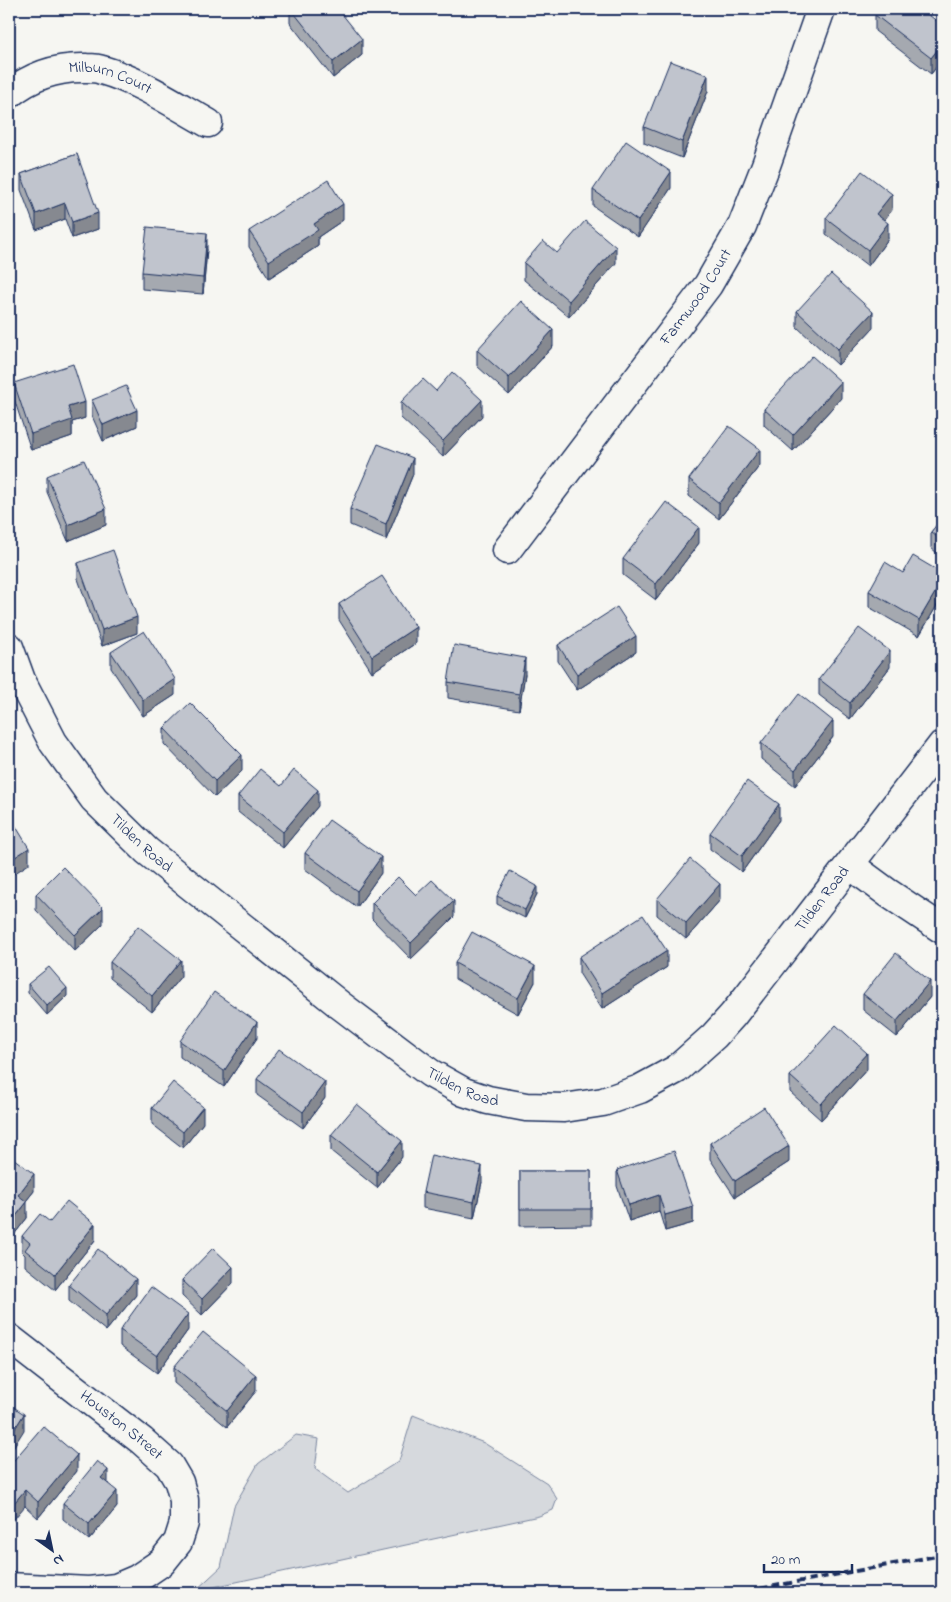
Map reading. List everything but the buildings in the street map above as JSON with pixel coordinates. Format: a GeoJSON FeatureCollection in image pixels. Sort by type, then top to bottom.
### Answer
{"type":"FeatureCollection","features":[{"type":"Feature","properties":{"kind":"street","name":"Farmwood Court"},"geometry":{"type":"LineString","coordinates":[[507,550],[708,285],[742,226],[766,165],[821,9]]}},
{"type":"Feature","properties":{"kind":"street","name":"Milburn Court"},"geometry":{"type":"LineString","coordinates":[[9,94],[33,78],[52,71],[69,68],[100,69],[135,82],[208,123]]}},
{"type":"Feature","properties":{"kind":"street","name":"Tilden Road"},"geometry":{"type":"LineString","coordinates":[[9,647],[21,680],[53,742],[94,799],[147,851],[340,1005],[430,1073],[464,1092],[488,1100],[526,1107],[564,1108],[602,1102],[640,1088],[677,1069],[714,1036],[733,1015],[942,745]]}},
{"type":"Feature","properties":{"kind":"street"},"geometry":{"type":"LineString","coordinates":[[850,865],[942,929]]}},
{"type":"Feature","properties":{"kind":"street","name":"Houston Street"},"geometry":{"type":"LineString","coordinates":[[9,1338],[142,1441],[169,1465],[179,1482],[184,1500],[184,1523],[178,1542],[162,1562],[137,1579],[116,1588],[89,1591],[9,1587]]}},
{"type":"Feature","properties":{"kind":"shaded area"},"geometry":{"type":"Polygon","coordinates":[[[413,1415],[484,1443],[547,1483],[557,1499],[553,1510],[539,1516],[195,1591],[221,1567],[234,1506],[258,1464],[296,1435],[319,1439],[315,1469],[348,1493],[399,1461],[413,1415]]]}},
{"type":"Feature","properties":{"kind":"railway"},"geometry":{"type":"LineString","coordinates":[[737,1593],[942,1555]]}}]}
